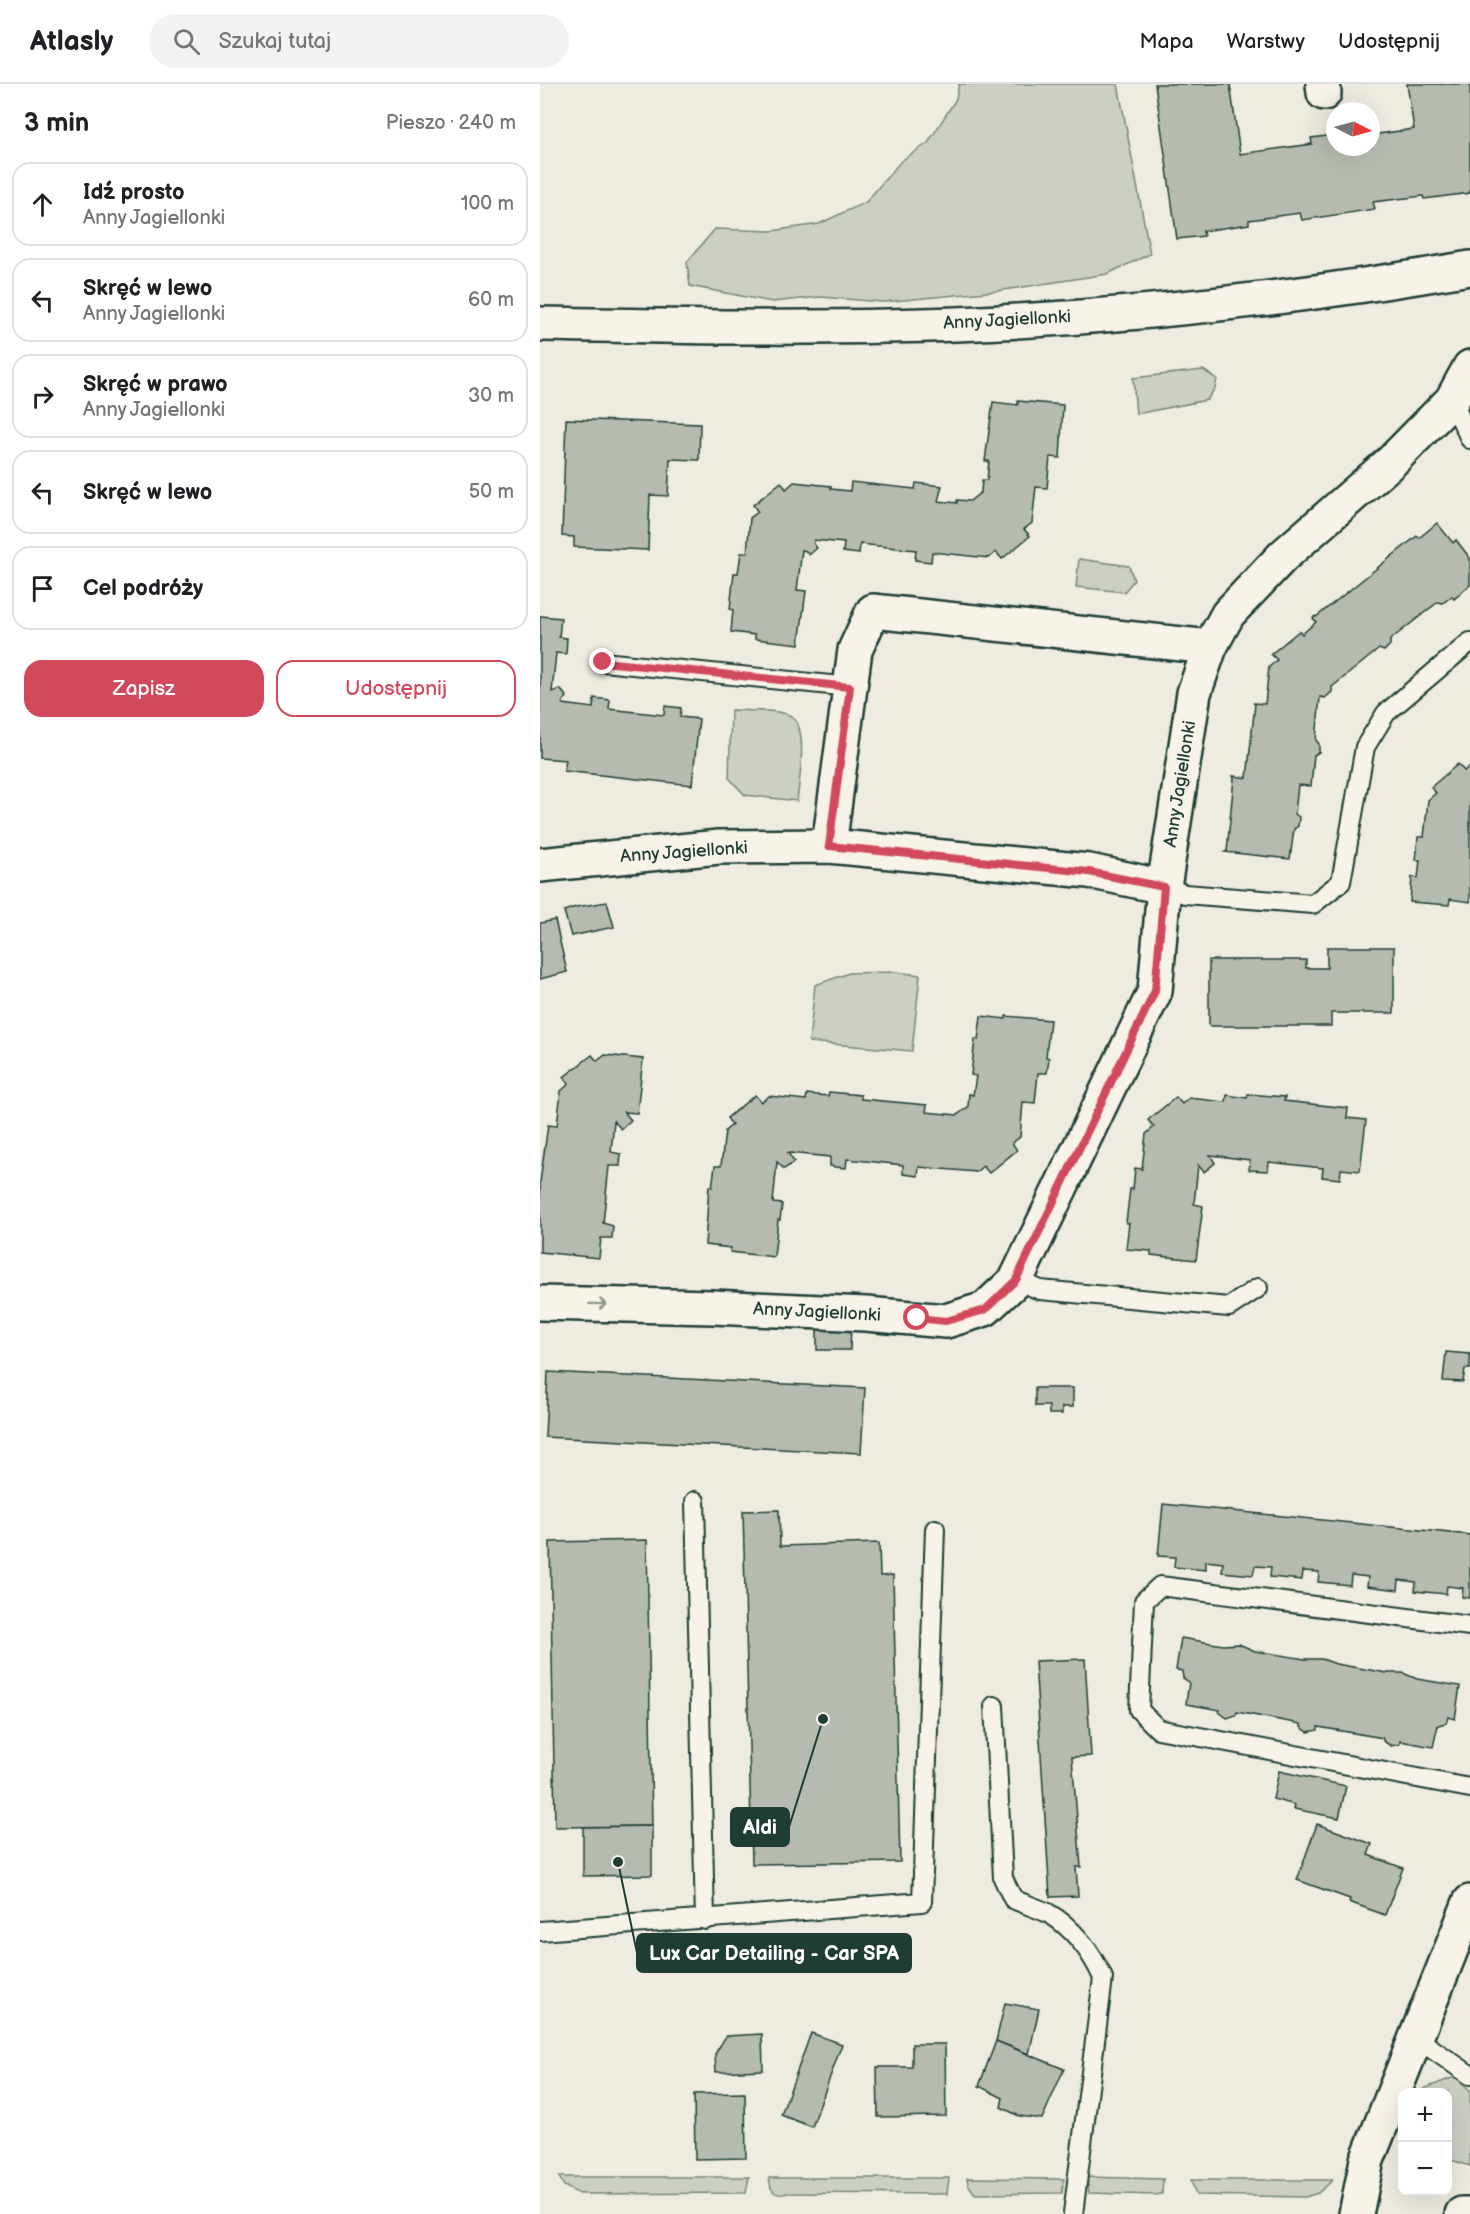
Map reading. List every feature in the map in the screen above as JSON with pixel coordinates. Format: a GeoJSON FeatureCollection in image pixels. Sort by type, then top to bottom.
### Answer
{"type":"FeatureCollection","features":[{"type":"Feature","properties":{"kind":"street","name":"Anny Jagiellonki"},"geometry":{"type":"LineString","coordinates":[[540,324],[764,328],[1000,322],[1170,310],[1365,287],[1470,268]]}},
{"type":"Feature","properties":{"kind":"street","name":"Anny Jagiellonki"},"geometry":{"type":"LineString","coordinates":[[540,1303],[713,1306],[866,1314],[946,1321],[985,1310],[1016,1280],[1155,991],[1164,887],[1194,693],[1210,647],[1228,614],[1275,564],[1391,462],[1452,400],[1470,367]]}},
{"type":"Feature","properties":{"kind":"street"},"geometry":{"type":"LineString","coordinates":[[829,846],[855,650],[873,611],[1210,647]]}},
{"type":"Feature","properties":{"kind":"street","name":"Anny Jagiellonki"},"geometry":{"type":"LineString","coordinates":[[540,865],[719,847],[829,846],[1089,872],[1164,887]]}},
{"type":"Feature","properties":{"kind":"street"},"geometry":{"type":"LineString","coordinates":[[1356,2214],[1367,2160],[1470,1902]]}},
{"type":"Feature","properties":{"kind":"street"},"geometry":{"type":"LineString","coordinates":[[1462,2214],[1470,2214]]}},
{"type":"Feature","properties":{"kind":"lane"},"geometry":{"type":"LineString","coordinates":[[1452,400],[1470,439]]}},
{"type":"Feature","properties":{"kind":"lane"},"geometry":{"type":"LineString","coordinates":[[1164,887],[1185,894],[1312,904],[1341,882],[1365,747],[1386,713],[1470,642]]}},
{"type":"Feature","properties":{"kind":"lane"},"geometry":{"type":"LineString","coordinates":[[603,662],[850,687]]}},
{"type":"Feature","properties":{"kind":"lane"},"geometry":{"type":"LineString","coordinates":[[1016,1280],[1040,1290],[1229,1307],[1258,1288]]}},
{"type":"Feature","properties":{"kind":"lane"},"geometry":{"type":"LineString","coordinates":[[695,1501],[705,1920]]}},
{"type":"Feature","properties":{"kind":"lane"},"geometry":{"type":"LineString","coordinates":[[540,1931],[922,1902],[935,1529]]}},
{"type":"Feature","properties":{"kind":"lane"},"geometry":{"type":"LineString","coordinates":[[1470,1626],[1160,1586],[1144,1601],[1139,1710],[1158,1729],[1470,1788]]}},
{"type":"Feature","properties":{"kind":"lane"},"geometry":{"type":"LineString","coordinates":[[994,1706],[1003,1878],[1012,1899],[1050,1914],[1078,1938],[1094,1958],[1103,1978],[1073,2214]]}},
{"type":"Feature","properties":{"kind":"lane"},"geometry":{"type":"LineString","coordinates":[[1416,2038],[1470,2075]]}},
{"type":"Feature","properties":{"kind":"shaded area"},"geometry":{"type":"Polygon","coordinates":[[[959,84],[1118,84],[1150,254],[1107,274],[997,291],[883,302],[820,297],[772,302],[690,286],[687,262],[715,229],[771,231],[819,224],[866,202],[901,161],[928,143],[956,99],[959,84]]]}},
{"type":"Feature","properties":{"kind":"shaded area"},"geometry":{"type":"Polygon","coordinates":[[[1203,370],[1217,379],[1215,388],[1207,400],[1136,414],[1133,378],[1203,370]]]}},
{"type":"Feature","properties":{"kind":"shaded area"},"geometry":{"type":"Polygon","coordinates":[[[1079,559],[1129,566],[1134,580],[1124,592],[1076,587],[1079,559]]]}},
{"type":"Feature","properties":{"kind":"shaded area"},"geometry":{"type":"Polygon","coordinates":[[[731,710],[778,712],[791,716],[797,722],[802,756],[797,801],[745,795],[729,778],[731,710]]]}},
{"type":"Feature","properties":{"kind":"shaded area"},"geometry":{"type":"Polygon","coordinates":[[[895,972],[920,975],[912,1051],[809,1042],[815,985],[849,973],[895,972]]]}},
{"type":"Feature","properties":{"kind":"shaded area"},"geometry":{"type":"Polygon","coordinates":[[[1456,2078],[1470,2090],[1470,2166],[1452,2160],[1452,2088],[1426,2088],[1456,2078]]]}},
{"type":"Feature","properties":{"kind":"shaded area"},"geometry":{"type":"Polygon","coordinates":[[[559,2177],[749,2177],[746,2193],[579,2194],[564,2186],[559,2177]]]}},
{"type":"Feature","properties":{"kind":"shaded area"},"geometry":{"type":"Polygon","coordinates":[[[1087,2177],[1163,2179],[1162,2194],[1089,2193],[1087,2177]]]}},
{"type":"Feature","properties":{"kind":"shaded area"},"geometry":{"type":"Polygon","coordinates":[[[769,2178],[949,2178],[947,2194],[775,2193],[771,2188],[769,2178]]]}},
{"type":"Feature","properties":{"kind":"shaded area"},"geometry":{"type":"Polygon","coordinates":[[[967,2178],[1064,2179],[1062,2193],[975,2194],[967,2178]]]}},
{"type":"Feature","properties":{"kind":"shaded area"},"geometry":{"type":"Polygon","coordinates":[[[1191,2180],[1333,2180],[1318,2193],[1305,2197],[1196,2195],[1191,2180]]]}},
{"type":"Feature","properties":{"kind":"building"},"geometry":{"type":"Polygon","coordinates":[[[1155,84],[1230,84],[1240,154],[1312,144],[1311,138],[1326,136],[1326,156],[1380,156],[1380,134],[1414,129],[1407,84],[1470,84],[1470,193],[1373,202],[1375,209],[1302,220],[1300,213],[1249,220],[1249,224],[1203,231],[1204,236],[1177,239],[1155,84]]]}},
{"type":"Feature","properties":{"kind":"building"},"geometry":{"type":"Polygon","coordinates":[[[1018,401],[1063,405],[1060,458],[1050,457],[1047,488],[1036,487],[1032,523],[1024,529],[1030,536],[1002,559],[996,552],[989,558],[932,552],[931,562],[915,560],[916,550],[860,544],[859,554],[843,552],[844,543],[814,540],[817,548],[809,555],[802,550],[797,590],[806,591],[799,644],[755,639],[755,635],[731,632],[733,610],[730,609],[734,573],[738,573],[741,553],[747,553],[750,518],[758,512],[753,505],[781,482],[786,489],[794,482],[831,486],[831,489],[850,491],[851,482],[915,489],[916,483],[942,486],[938,501],[957,503],[957,500],[970,501],[981,492],[982,480],[987,480],[989,461],[985,461],[993,402],[1018,405],[1018,401]]]}},
{"type":"Feature","properties":{"kind":"building"},"geometry":{"type":"Polygon","coordinates":[[[566,419],[700,424],[699,460],[670,459],[668,496],[650,495],[648,550],[574,547],[574,537],[562,536],[566,419]]]}},
{"type":"Feature","properties":{"kind":"building"},"geometry":{"type":"Polygon","coordinates":[[[1437,523],[1453,543],[1456,540],[1470,558],[1470,585],[1454,599],[1452,596],[1443,603],[1438,602],[1390,640],[1390,645],[1384,651],[1379,649],[1332,687],[1332,692],[1325,698],[1320,697],[1316,740],[1319,744],[1319,752],[1314,755],[1311,786],[1298,785],[1295,814],[1299,817],[1298,826],[1294,829],[1290,859],[1225,852],[1227,851],[1233,776],[1247,778],[1255,704],[1253,703],[1265,704],[1269,667],[1277,660],[1271,654],[1299,631],[1302,634],[1316,622],[1313,618],[1315,616],[1437,523]]]}},
{"type":"Feature","properties":{"kind":"building"},"geometry":{"type":"Polygon","coordinates":[[[540,616],[561,618],[559,637],[567,638],[566,654],[556,653],[552,692],[560,689],[567,697],[563,704],[593,708],[594,698],[610,700],[609,709],[664,715],[665,706],[681,708],[680,717],[699,719],[692,785],[564,771],[566,760],[540,758],[540,616]]]}},
{"type":"Feature","properties":{"kind":"building"},"geometry":{"type":"Polygon","coordinates":[[[1458,764],[1464,771],[1470,766],[1470,902],[1450,899],[1449,905],[1410,902],[1412,877],[1418,878],[1420,860],[1416,860],[1418,837],[1424,837],[1428,800],[1436,793],[1431,787],[1458,764]]]}},
{"type":"Feature","properties":{"kind":"building"},"geometry":{"type":"Polygon","coordinates":[[[607,902],[614,927],[571,936],[564,911],[607,902]]]}},
{"type":"Feature","properties":{"kind":"building"},"geometry":{"type":"Polygon","coordinates":[[[555,920],[567,972],[540,979],[540,923],[555,920]]]}},
{"type":"Feature","properties":{"kind":"building"},"geometry":{"type":"Polygon","coordinates":[[[1327,947],[1394,947],[1394,1013],[1331,1013],[1331,1026],[1209,1026],[1209,960],[1306,960],[1306,968],[1327,968],[1327,947]]]}},
{"type":"Feature","properties":{"kind":"building"},"geometry":{"type":"Polygon","coordinates":[[[981,1016],[1050,1020],[1046,1057],[1049,1058],[1047,1073],[1038,1073],[1035,1103],[1023,1102],[1020,1137],[1012,1143],[1017,1150],[989,1173],[983,1166],[976,1172],[919,1167],[918,1176],[903,1174],[903,1165],[847,1159],[846,1168],[835,1167],[830,1166],[830,1157],[788,1153],[794,1162],[784,1169],[777,1162],[773,1203],[782,1204],[774,1257],[730,1252],[731,1248],[705,1245],[709,1186],[712,1187],[715,1166],[721,1166],[725,1131],[732,1125],[727,1118],[755,1095],[761,1102],[769,1096],[806,1100],[807,1094],[828,1096],[829,1092],[861,1095],[861,1099],[927,1105],[926,1112],[957,1115],[968,1107],[969,1094],[973,1095],[976,1076],[971,1075],[975,1039],[978,1040],[981,1016]]]}},
{"type":"Feature","properties":{"kind":"building"},"geometry":{"type":"Polygon","coordinates":[[[592,1055],[597,1061],[605,1055],[643,1059],[637,1113],[624,1112],[631,1120],[621,1129],[614,1121],[611,1152],[621,1154],[620,1166],[609,1166],[603,1223],[613,1226],[612,1238],[601,1238],[599,1258],[540,1252],[540,1182],[548,1125],[557,1126],[561,1091],[569,1084],[564,1077],[592,1055]]]}},
{"type":"Feature","properties":{"kind":"building"},"geometry":{"type":"Polygon","coordinates":[[[1248,1094],[1285,1097],[1284,1101],[1348,1108],[1347,1118],[1366,1120],[1360,1171],[1341,1169],[1340,1179],[1322,1177],[1323,1168],[1269,1162],[1268,1171],[1249,1170],[1250,1160],[1210,1155],[1215,1163],[1204,1172],[1198,1165],[1194,1204],[1203,1206],[1196,1260],[1151,1255],[1151,1251],[1126,1249],[1130,1189],[1133,1189],[1135,1168],[1142,1169],[1146,1134],[1154,1127],[1148,1120],[1176,1097],[1182,1104],[1189,1098],[1226,1102],[1227,1095],[1247,1098],[1248,1094]]]}},
{"type":"Feature","properties":{"kind":"building"},"geometry":{"type":"Polygon","coordinates":[[[817,1324],[851,1325],[850,1350],[817,1350],[817,1324]]]}},
{"type":"Feature","properties":{"kind":"building"},"geometry":{"type":"Polygon","coordinates":[[[1446,1352],[1470,1354],[1470,1369],[1465,1369],[1463,1382],[1443,1381],[1446,1352]]]}},
{"type":"Feature","properties":{"kind":"building"},"geometry":{"type":"Polygon","coordinates":[[[548,1372],[865,1388],[861,1453],[545,1437],[548,1372]]]}},
{"type":"Feature","properties":{"kind":"building"},"geometry":{"type":"Polygon","coordinates":[[[1035,1388],[1073,1388],[1073,1407],[1062,1407],[1062,1414],[1049,1414],[1049,1406],[1035,1406],[1035,1388]]]}},
{"type":"Feature","properties":{"kind":"building"},"geometry":{"type":"Polygon","coordinates":[[[1163,1504],[1470,1535],[1470,1598],[1462,1597],[1463,1588],[1447,1586],[1446,1594],[1415,1591],[1416,1582],[1399,1580],[1398,1590],[1367,1586],[1368,1577],[1351,1575],[1350,1585],[1318,1582],[1319,1572],[1303,1571],[1302,1580],[1270,1577],[1271,1567],[1255,1566],[1253,1575],[1222,1572],[1223,1563],[1206,1561],[1206,1570],[1174,1567],[1175,1557],[1158,1556],[1163,1504]]]}},
{"type":"Feature","properties":{"kind":"building"},"geometry":{"type":"Polygon","coordinates":[[[779,1510],[780,1546],[879,1543],[880,1576],[893,1575],[900,1862],[752,1864],[743,1511],[779,1510]]]}},
{"type":"Feature","properties":{"kind":"building"},"geometry":{"type":"Polygon","coordinates":[[[647,1540],[652,1826],[555,1827],[550,1542],[647,1540]]]}},
{"type":"Feature","properties":{"kind":"building"},"geometry":{"type":"Polygon","coordinates":[[[1181,1638],[1223,1645],[1239,1644],[1255,1651],[1305,1659],[1322,1659],[1336,1664],[1387,1673],[1403,1673],[1417,1679],[1460,1686],[1455,1719],[1448,1717],[1446,1723],[1438,1725],[1433,1747],[1400,1741],[1400,1744],[1391,1746],[1383,1741],[1383,1738],[1318,1727],[1318,1730],[1308,1732],[1301,1727],[1301,1724],[1237,1712],[1236,1715],[1227,1718],[1219,1712],[1220,1710],[1186,1704],[1189,1682],[1183,1678],[1182,1671],[1176,1670],[1181,1638]]]}},
{"type":"Feature","properties":{"kind":"building"},"geometry":{"type":"Polygon","coordinates":[[[1085,1659],[1091,1756],[1072,1757],[1081,1867],[1076,1867],[1078,1896],[1050,1897],[1035,1661],[1085,1659]]]}},
{"type":"Feature","properties":{"kind":"building"},"geometry":{"type":"Polygon","coordinates":[[[1279,1771],[1346,1786],[1339,1818],[1294,1809],[1295,1805],[1273,1799],[1279,1771]]]}},
{"type":"Feature","properties":{"kind":"building"},"geometry":{"type":"Polygon","coordinates":[[[1317,1824],[1372,1844],[1368,1855],[1403,1868],[1385,1915],[1349,1902],[1350,1899],[1297,1880],[1317,1824]]]}},
{"type":"Feature","properties":{"kind":"building"},"geometry":{"type":"Polygon","coordinates":[[[652,1826],[652,1875],[583,1876],[583,1827],[652,1826]]]}},
{"type":"Feature","properties":{"kind":"building"},"geometry":{"type":"Polygon","coordinates":[[[1005,2003],[1039,2009],[1029,2054],[996,2041],[1005,2003]]]}},
{"type":"Feature","properties":{"kind":"building"},"geometry":{"type":"Polygon","coordinates":[[[811,2033],[842,2044],[812,2127],[781,2115],[811,2033]]]}},
{"type":"Feature","properties":{"kind":"building"},"geometry":{"type":"Polygon","coordinates":[[[762,2034],[763,2070],[716,2072],[715,2054],[726,2036],[762,2034]]]}},
{"type":"Feature","properties":{"kind":"building"},"geometry":{"type":"Polygon","coordinates":[[[996,2041],[1064,2069],[1042,2119],[1019,2116],[1001,2107],[1003,2098],[979,2086],[996,2041]]]}},
{"type":"Feature","properties":{"kind":"building"},"geometry":{"type":"Polygon","coordinates":[[[912,2044],[945,2044],[946,2116],[878,2117],[877,2067],[912,2067],[912,2044]]]}},
{"type":"Feature","properties":{"kind":"building"},"geometry":{"type":"Polygon","coordinates":[[[745,2093],[746,2158],[695,2159],[694,2094],[745,2093]]]}},
{"type":"Feature","properties":{"kind":"place","name":"Aldi"},"geometry":{"type":"Point","coordinates":[823,1719]}},
{"type":"Feature","properties":{"kind":"place","name":"Lux Car Detailing - Car SPA"},"geometry":{"type":"Point","coordinates":[618,1862]}},
{"type":"Feature","properties":{"kind":"route"},"geometry":{"type":"LineString","coordinates":[[603,662],[850,687],[829,846],[1089,872],[1164,887],[1155,991],[1016,1280],[985,1310],[946,1321],[917,1318]]}}]}
